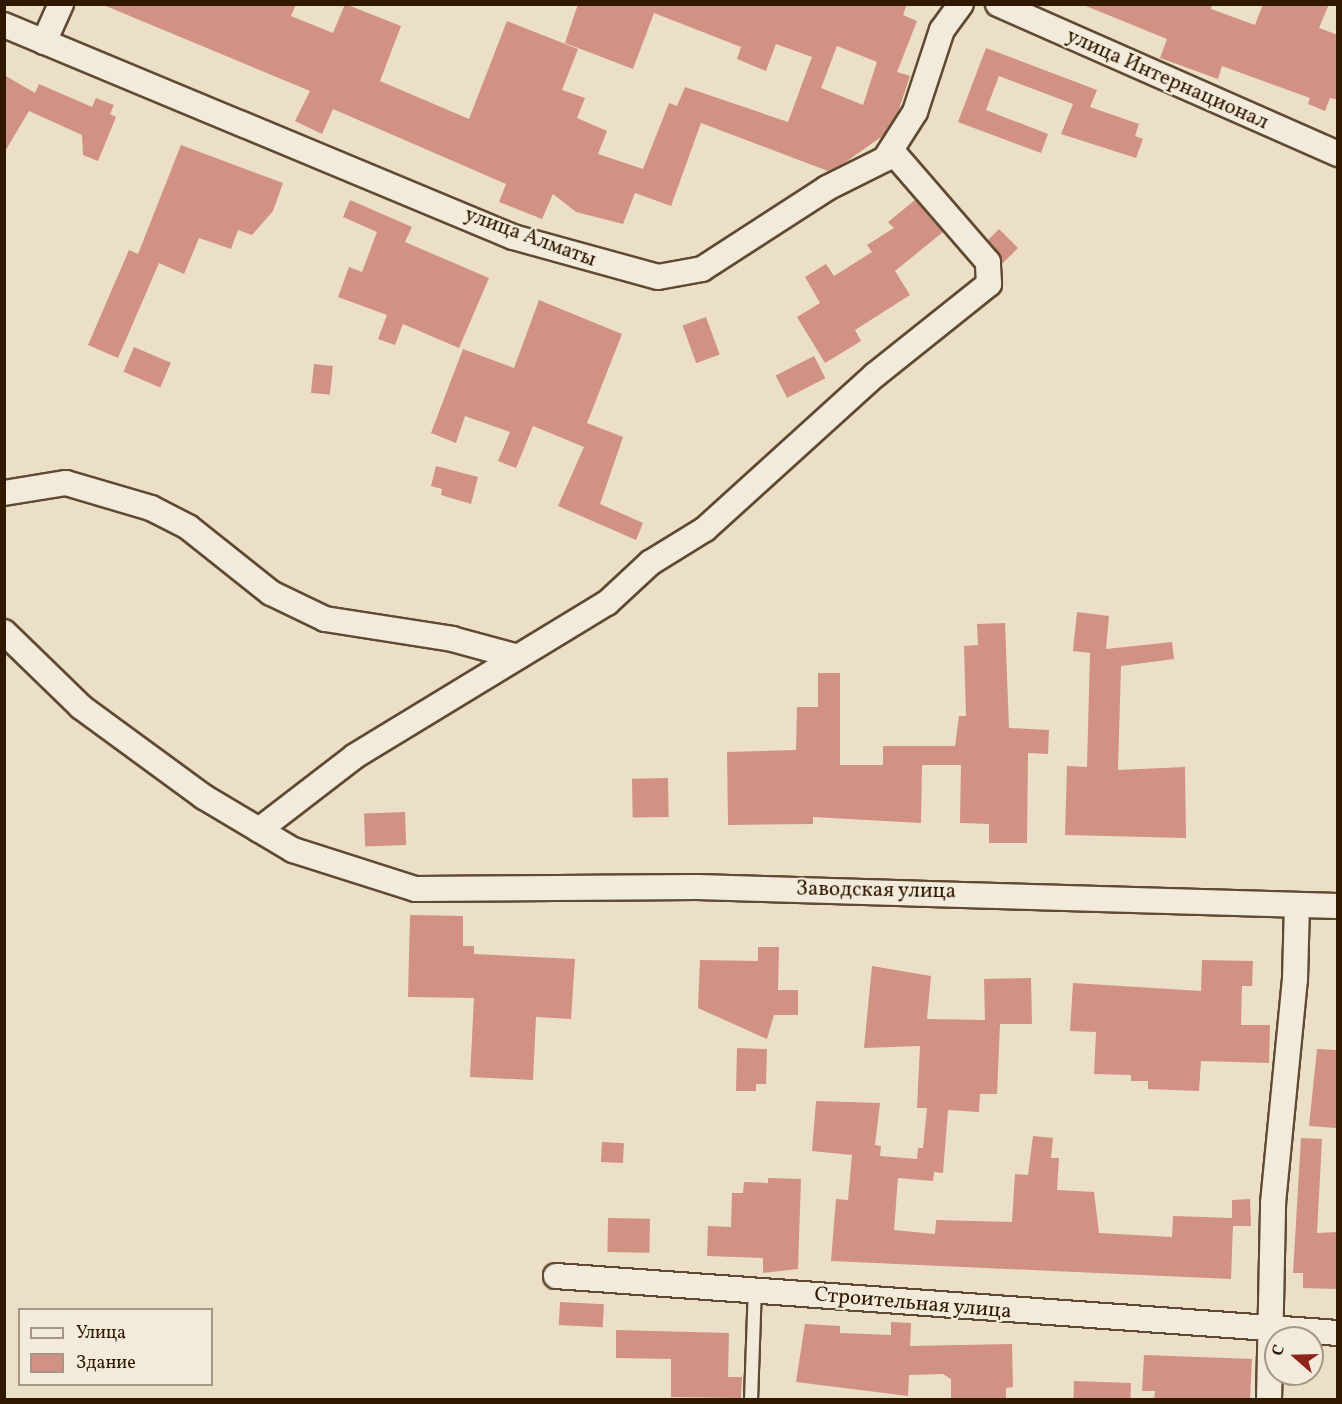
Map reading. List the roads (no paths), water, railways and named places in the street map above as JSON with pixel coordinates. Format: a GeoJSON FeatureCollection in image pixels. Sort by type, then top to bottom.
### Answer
{"type":"FeatureCollection","features":[{"type":"Feature","properties":{"kind":"street"},"geometry":{"type":"LineString","coordinates":[[44,42],[61,4]]}},
{"type":"Feature","properties":{"kind":"street","name":"улица Алматы"},"geometry":{"type":"LineString","coordinates":[[4,25],[513,237],[658,277],[702,269],[827,188],[885,159],[915,112],[942,30],[961,4]]}},
{"type":"Feature","properties":{"kind":"street","name":"улица Интернационал"},"geometry":{"type":"LineString","coordinates":[[998,4],[1338,154]]}},
{"type":"Feature","properties":{"kind":"street"},"geometry":{"type":"LineString","coordinates":[[259,830],[355,756],[607,603],[650,563],[705,529],[875,375],[989,284],[988,262],[891,150]]}},
{"type":"Feature","properties":{"kind":"street"},"geometry":{"type":"LineString","coordinates":[[4,494],[66,483],[152,508],[188,527],[271,592],[325,619],[452,639],[518,657]]}},
{"type":"Feature","properties":{"kind":"street","name":"Заводская улица"},"geometry":{"type":"LineString","coordinates":[[4,632],[81,707],[204,797],[293,850],[415,889],[697,887],[1338,906]]}},
{"type":"Feature","properties":{"kind":"street"},"geometry":{"type":"LineString","coordinates":[[1270,1326],[1273,1203],[1295,980],[1297,905]]}},
{"type":"Feature","properties":{"kind":"street","name":"Строительная улица"},"geometry":{"type":"LineString","coordinates":[[556,1276],[755,1288],[1264,1330]]}},
{"type":"Feature","properties":{"kind":"lane"},"geometry":{"type":"LineString","coordinates":[[751,1400],[755,1288]]}}]}
